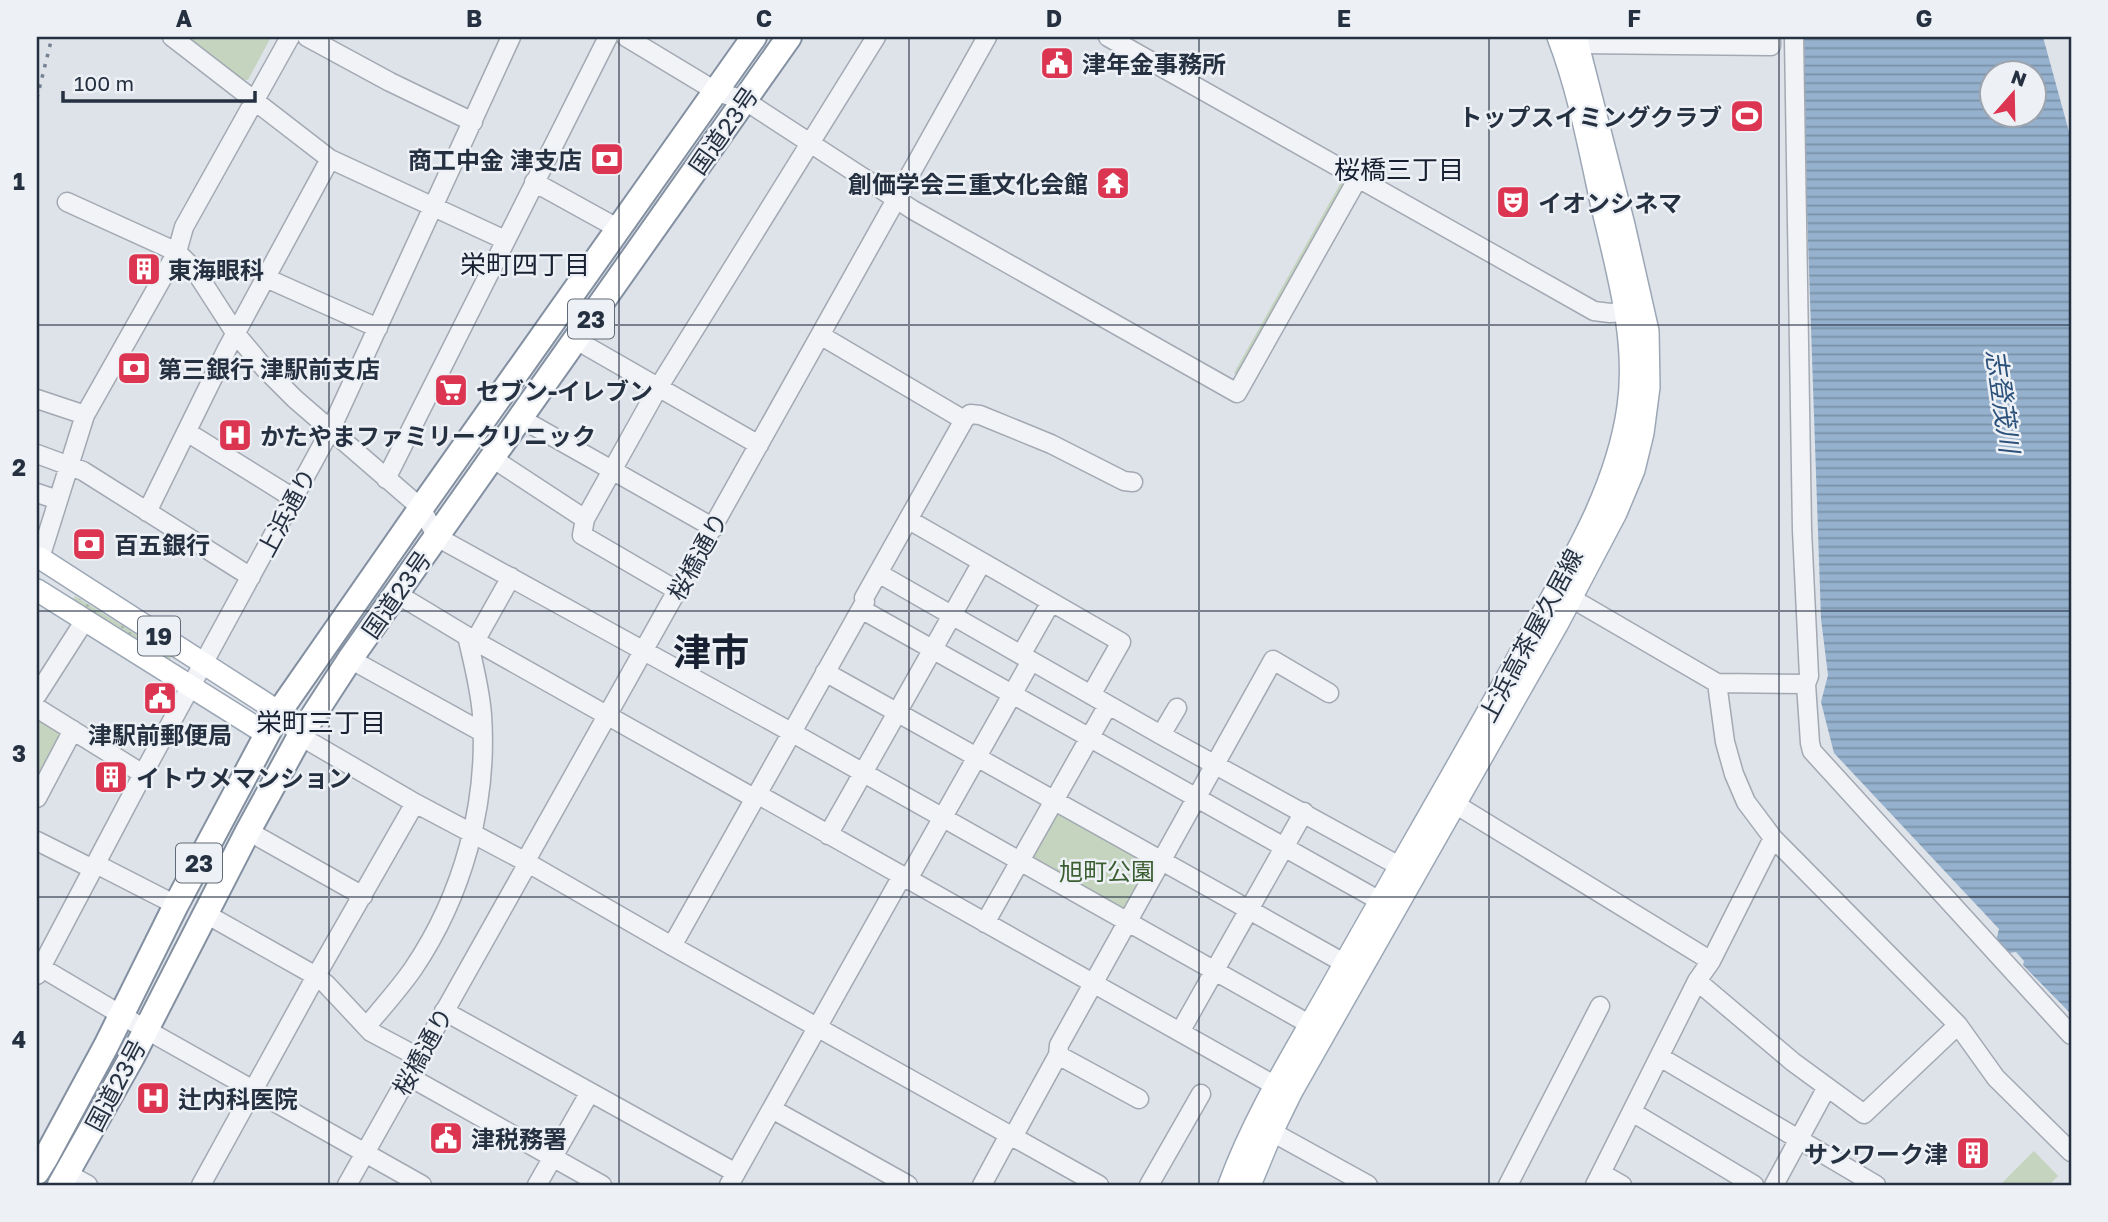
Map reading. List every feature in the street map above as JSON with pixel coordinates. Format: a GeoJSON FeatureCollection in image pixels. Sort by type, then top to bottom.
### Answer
{"type":"FeatureCollection","features":[{"type":"Feature","properties":{"kind":"highway","name":"国道23号"},"geometry":{"type":"LineString","coordinates":[[37,1172],[279,712],[754,37]]}},
{"type":"Feature","properties":{"kind":"highway","name":"国道23号"},"geometry":{"type":"LineString","coordinates":[[72,1181],[145,1029],[300,736],[350,659],[789,37]]}},
{"type":"Feature","properties":{"kind":"main road","name":"上浜高茶屋久居線"},"geometry":{"type":"LineString","coordinates":[[1250,1185],[1292,1091],[1455,804],[1564,594],[1620,450],[1631,376],[1624,312],[1592,160],[1559,37]]}},
{"type":"Feature","properties":{"kind":"main road","name":"上浜高茶屋久居線"},"geometry":{"type":"LineString","coordinates":[[1229,1185],[1242,1149],[1275,1084],[1380,901],[1564,594],[1616,513],[1634,470],[1643,433],[1649,387],[1648,331],[1578,40]]}},
{"type":"Feature","properties":{"kind":"main road","name":"19"},"geometry":{"type":"LineString","coordinates":[[38,559],[279,712]]}},
{"type":"Feature","properties":{"kind":"main road","name":"19"},"geometry":{"type":"LineString","coordinates":[[37,590],[268,735]]}},
{"type":"Feature","properties":{"kind":"street"},"geometry":{"type":"LineString","coordinates":[[173,37],[330,159],[505,240]]}},
{"type":"Feature","properties":{"kind":"street"},"geometry":{"type":"LineString","coordinates":[[37,493],[58,499],[85,415],[177,252],[184,227],[290,37]]}},
{"type":"Feature","properties":{"kind":"street"},"geometry":{"type":"LineString","coordinates":[[307,37],[390,82],[473,122]]}},
{"type":"Feature","properties":{"kind":"street","name":"上浜通り"},"geometry":{"type":"LineString","coordinates":[[38,969],[331,429],[511,37]]}},
{"type":"Feature","properties":{"kind":"street"},"geometry":{"type":"LineString","coordinates":[[386,479],[608,37]]}},
{"type":"Feature","properties":{"kind":"street"},"geometry":{"type":"LineString","coordinates":[[626,37],[717,92],[744,100],[925,216],[1237,393],[1358,178]]}},
{"type":"Feature","properties":{"kind":"street"},"geometry":{"type":"LineString","coordinates":[[678,590],[582,535],[585,519],[657,388],[876,37]]}},
{"type":"Feature","properties":{"kind":"street","name":"桜橋通り"},"geometry":{"type":"LineString","coordinates":[[347,1185],[987,37]]}},
{"type":"Feature","properties":{"kind":"street"},"geometry":{"type":"LineString","coordinates":[[1108,37],[1594,311],[1624,312]]}},
{"type":"Feature","properties":{"kind":"street"},"geometry":{"type":"LineString","coordinates":[[1578,40],[1665,40],[1771,46],[1771,37]]}},
{"type":"Feature","properties":{"kind":"street"},"geometry":{"type":"LineString","coordinates":[[1794,37],[1802,530],[1809,676],[1806,684],[1812,751],[2071,1035]]}},
{"type":"Feature","properties":{"kind":"street"},"geometry":{"type":"LineString","coordinates":[[147,512],[227,349],[330,159]]}},
{"type":"Feature","properties":{"kind":"street"},"geometry":{"type":"LineString","coordinates":[[534,182],[619,229]]}},
{"type":"Feature","properties":{"kind":"street"},"geometry":{"type":"LineString","coordinates":[[67,202],[177,252],[194,270],[236,334],[265,369],[295,399],[421,508],[437,537],[791,732],[1309,1024]]}},
{"type":"Feature","properties":{"kind":"street"},"geometry":{"type":"LineString","coordinates":[[266,278],[378,328]]}},
{"type":"Feature","properties":{"kind":"street"},"geometry":{"type":"LineString","coordinates":[[820,335],[964,420]]}},
{"type":"Feature","properties":{"kind":"street"},"geometry":{"type":"LineString","coordinates":[[576,340],[759,445]]}},
{"type":"Feature","properties":{"kind":"street"},"geometry":{"type":"LineString","coordinates":[[37,398],[85,415]]}},
{"type":"Feature","properties":{"kind":"street"},"geometry":{"type":"LineString","coordinates":[[672,946],[964,420],[970,415],[979,415],[1051,444],[1124,481],[1133,482]]}},
{"type":"Feature","properties":{"kind":"street"},"geometry":{"type":"LineString","coordinates":[[520,418],[713,527]]}},
{"type":"Feature","properties":{"kind":"street"},"geometry":{"type":"LineString","coordinates":[[187,432],[293,498]]}},
{"type":"Feature","properties":{"kind":"street"},"geometry":{"type":"LineString","coordinates":[[37,454],[83,471],[251,577]]}},
{"type":"Feature","properties":{"kind":"street"},"geometry":{"type":"LineString","coordinates":[[492,458],[585,519]]}},
{"type":"Feature","properties":{"kind":"street","name":"19"},"geometry":{"type":"LineString","coordinates":[[38,559],[58,499]]}},
{"type":"Feature","properties":{"kind":"street"},"geometry":{"type":"LineString","coordinates":[[909,520],[1121,642],[1091,695]]}},
{"type":"Feature","properties":{"kind":"street"},"geometry":{"type":"LineString","coordinates":[[828,835],[982,562]]}},
{"type":"Feature","properties":{"kind":"street"},"geometry":{"type":"LineString","coordinates":[[878,573],[1214,765],[1401,867]]}},
{"type":"Feature","properties":{"kind":"street"},"geometry":{"type":"LineString","coordinates":[[366,1027],[412,970],[453,896],[472,833],[481,777],[482,732],[471,638],[512,577]]}},
{"type":"Feature","properties":{"kind":"street"},"geometry":{"type":"LineString","coordinates":[[397,594],[608,715],[1275,1084]]}},
{"type":"Feature","properties":{"kind":"street"},"geometry":{"type":"LineString","coordinates":[[1564,594],[1717,683],[1806,684]]}},
{"type":"Feature","properties":{"kind":"street"},"geometry":{"type":"LineString","coordinates":[[444,1011],[590,1092],[732,1179],[808,1041],[978,757],[1012,695],[1051,602]]}},
{"type":"Feature","properties":{"kind":"street"},"geometry":{"type":"LineString","coordinates":[[861,609],[1380,901]]}},
{"type":"Feature","properties":{"kind":"street"},"geometry":{"type":"LineString","coordinates":[[37,695],[85,620]]}},
{"type":"Feature","properties":{"kind":"street"},"geometry":{"type":"LineString","coordinates":[[350,659],[482,732]]}},
{"type":"Feature","properties":{"kind":"street"},"geometry":{"type":"LineString","coordinates":[[982,1185],[1058,1055],[1059,1045],[1273,660],[1329,693]]}},
{"type":"Feature","properties":{"kind":"street"},"geometry":{"type":"LineString","coordinates":[[825,672],[1344,963]]}},
{"type":"Feature","properties":{"kind":"street"},"geometry":{"type":"LineString","coordinates":[[1717,683],[1725,742],[1734,774],[1746,802],[1773,838],[1958,1026],[1996,1077],[2071,1152]]}},
{"type":"Feature","properties":{"kind":"street"},"geometry":{"type":"LineString","coordinates":[[985,923],[1108,705]]}},
{"type":"Feature","properties":{"kind":"street"},"geometry":{"type":"LineString","coordinates":[[37,708],[143,774]]}},
{"type":"Feature","properties":{"kind":"street"},"geometry":{"type":"LineString","coordinates":[[1161,735],[1177,708]]}},
{"type":"Feature","properties":{"kind":"street"},"geometry":{"type":"LineString","coordinates":[[279,712],[300,736],[415,803],[528,863],[1099,1185]]}},
{"type":"Feature","properties":{"kind":"street"},"geometry":{"type":"LineString","coordinates":[[39,786],[73,730]]}},
{"type":"Feature","properties":{"kind":"street"},"geometry":{"type":"LineString","coordinates":[[268,735],[300,736]]}},
{"type":"Feature","properties":{"kind":"street"},"geometry":{"type":"LineString","coordinates":[[201,1185],[415,803]]}},
{"type":"Feature","properties":{"kind":"street"},"geometry":{"type":"LineString","coordinates":[[1455,804],[1711,961]]}},
{"type":"Feature","properties":{"kind":"street"},"geometry":{"type":"LineString","coordinates":[[1180,1032],[1304,812]]}},
{"type":"Feature","properties":{"kind":"street"},"geometry":{"type":"LineString","coordinates":[[248,831],[363,895]]}},
{"type":"Feature","properties":{"kind":"street"},"geometry":{"type":"LineString","coordinates":[[1622,1185],[1598,1179],[1696,981],[1711,961],[1773,838]]}},
{"type":"Feature","properties":{"kind":"street"},"geometry":{"type":"LineString","coordinates":[[37,841],[176,905]]}},
{"type":"Feature","properties":{"kind":"street"},"geometry":{"type":"LineString","coordinates":[[206,914],[316,976],[371,1032],[418,1058]]}},
{"type":"Feature","properties":{"kind":"street"},"geometry":{"type":"LineString","coordinates":[[38,969],[422,1185]]}},
{"type":"Feature","properties":{"kind":"street"},"geometry":{"type":"LineString","coordinates":[[1696,981],[1793,1062],[1864,1114],[1958,1026]]}},
{"type":"Feature","properties":{"kind":"street"},"geometry":{"type":"LineString","coordinates":[[1508,1185],[1600,1006]]}},
{"type":"Feature","properties":{"kind":"street"},"geometry":{"type":"LineString","coordinates":[[1058,1055],[1139,1099]]}},
{"type":"Feature","properties":{"kind":"street"},"geometry":{"type":"LineString","coordinates":[[1660,1057],[1876,1185]]}},
{"type":"Feature","properties":{"kind":"street"},"geometry":{"type":"LineString","coordinates":[[408,1076],[603,1185]]}},
{"type":"Feature","properties":{"kind":"street"},"geometry":{"type":"LineString","coordinates":[[1774,1185],[1827,1087]]}},
{"type":"Feature","properties":{"kind":"street"},"geometry":{"type":"LineString","coordinates":[[537,1185],[590,1092]]}},
{"type":"Feature","properties":{"kind":"street"},"geometry":{"type":"LineString","coordinates":[[1149,1185],[1201,1094]]}},
{"type":"Feature","properties":{"kind":"street"},"geometry":{"type":"LineString","coordinates":[[772,1109],[908,1185]]}},
{"type":"Feature","properties":{"kind":"street"},"geometry":{"type":"LineString","coordinates":[[1632,1112],[1754,1185]]}},
{"type":"Feature","properties":{"kind":"street"},"geometry":{"type":"LineString","coordinates":[[1272,1132],[1368,1185]]}},
{"type":"Feature","properties":{"kind":"green space"},"geometry":{"type":"Polygon","coordinates":[[[186,37],[271,37],[248,80],[241,80],[186,37]]]}},
{"type":"Feature","properties":{"kind":"green space"},"geometry":{"type":"Polygon","coordinates":[[[1344,177],[1346,186],[1239,376],[1234,373],[1344,177]]]}},
{"type":"Feature","properties":{"kind":"green space"},"geometry":{"type":"Polygon","coordinates":[[[75,596],[171,656],[170,661],[73,601],[75,596]]]}},
{"type":"Feature","properties":{"kind":"green space"},"geometry":{"type":"Polygon","coordinates":[[[37,718],[61,733],[61,739],[43,774],[38,774],[37,718]]]}},
{"type":"Feature","properties":{"kind":"green space","name":"旭町公園"},"geometry":{"type":"Polygon","coordinates":[[[1056,807],[1150,858],[1151,865],[1126,910],[1119,912],[1026,859],[1056,807]]]}},
{"type":"Feature","properties":{"kind":"green space"},"geometry":{"type":"Polygon","coordinates":[[[2034,1151],[2058,1176],[2049,1185],[2000,1185],[2034,1151]]]}},
{"type":"Feature","properties":{"kind":"water","name":"志登茂川"},"geometry":{"type":"Polygon","coordinates":[[[1804,37],[2043,37],[2071,139],[2071,1014],[2023,965],[2024,961],[2016,952],[2002,954],[1995,945],[1999,929],[1834,753],[1821,702],[1828,675],[1821,619],[1807,212],[1804,37]]]}},
{"type":"Feature","properties":{"kind":"railway"},"geometry":{"type":"LineString","coordinates":[[37,98],[52,37]]}},
{"type":"Feature","properties":{"kind":"place","name":"津年金事務所"},"geometry":{"type":"Point","coordinates":[1057,63]}},
{"type":"Feature","properties":{"kind":"place","name":"トップスイミングクラブ"},"geometry":{"type":"Point","coordinates":[1747,116]}},
{"type":"Feature","properties":{"kind":"place","name":"商工中金 津支店"},"geometry":{"type":"Point","coordinates":[607,159]}},
{"type":"Feature","properties":{"kind":"place","name":"創価学会三重文化会館"},"geometry":{"type":"Point","coordinates":[1113,183]}},
{"type":"Feature","properties":{"kind":"place","name":"イオンシネマ"},"geometry":{"type":"Point","coordinates":[1513,202]}},
{"type":"Feature","properties":{"kind":"place","name":"東海眼科"},"geometry":{"type":"Point","coordinates":[144,269]}},
{"type":"Feature","properties":{"kind":"place","name":"第三銀行 津駅前支店"},"geometry":{"type":"Point","coordinates":[134,368]}},
{"type":"Feature","properties":{"kind":"place","name":"セブン-イレブン"},"geometry":{"type":"Point","coordinates":[451,390]}},
{"type":"Feature","properties":{"kind":"place","name":"かたやまファミリークリニック"},"geometry":{"type":"Point","coordinates":[235,435]}},
{"type":"Feature","properties":{"kind":"place","name":"百五銀行"},"geometry":{"type":"Point","coordinates":[89,544]}},
{"type":"Feature","properties":{"kind":"place","name":"津駅前郵便局"},"geometry":{"type":"Point","coordinates":[160,698]}},
{"type":"Feature","properties":{"kind":"place","name":"イトウメマンション"},"geometry":{"type":"Point","coordinates":[111,777]}},
{"type":"Feature","properties":{"kind":"place","name":"辻内科医院"},"geometry":{"type":"Point","coordinates":[153,1098]}},
{"type":"Feature","properties":{"kind":"place","name":"津税務署"},"geometry":{"type":"Point","coordinates":[446,1138]}},
{"type":"Feature","properties":{"kind":"place","name":"サンワーク津"},"geometry":{"type":"Point","coordinates":[1973,1153]}},
{"type":"Feature","properties":{"kind":"district","name":"桜橋三丁目"},"geometry":{"type":"Point","coordinates":[1399,169]}},
{"type":"Feature","properties":{"kind":"district","name":"栄町四丁目"},"geometry":{"type":"Point","coordinates":[525,264]}},
{"type":"Feature","properties":{"kind":"district","name":"津市"},"geometry":{"type":"Point","coordinates":[711,651]}},
{"type":"Feature","properties":{"kind":"district","name":"栄町三丁目"},"geometry":{"type":"Point","coordinates":[321,722]}}]}
